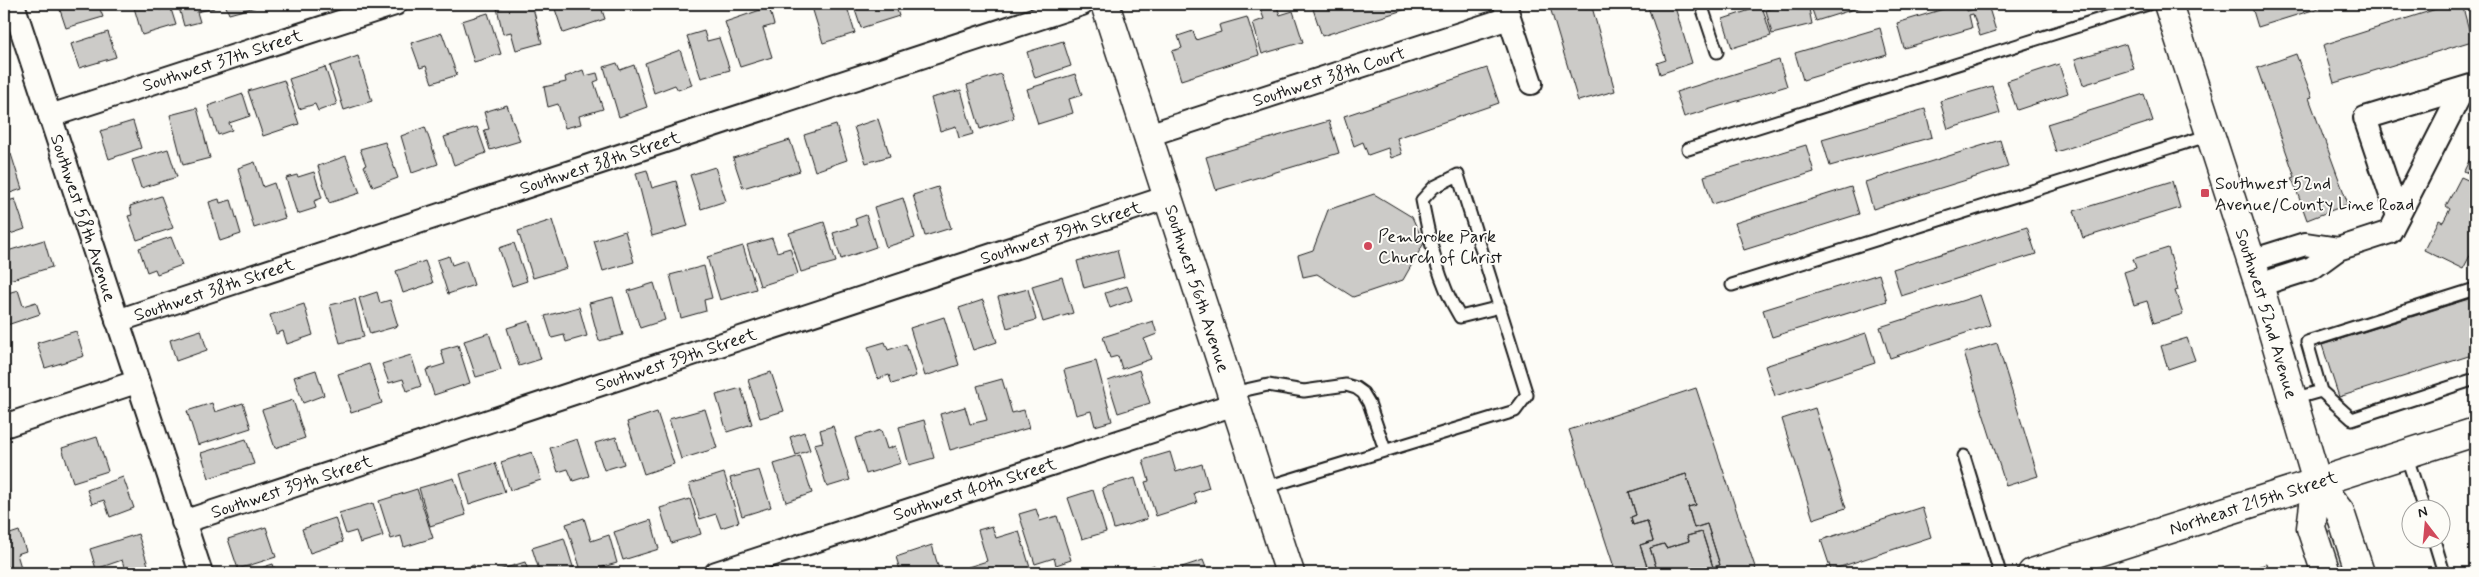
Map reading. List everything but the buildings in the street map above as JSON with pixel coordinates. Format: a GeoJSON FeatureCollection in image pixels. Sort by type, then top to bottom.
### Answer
{"type":"FeatureCollection","features":[{"type":"Feature","properties":{"kind":"street","name":"Southwest 58th Avenue"},"geometry":{"type":"LineString","coordinates":[[14,4],[136,382],[201,573]]}},
{"type":"Feature","properties":{"kind":"street","name":"Southwest 37th Street"},"geometry":{"type":"LineString","coordinates":[[50,116],[395,4]]}},
{"type":"Feature","properties":{"kind":"street","name":"Southwest 38th Street"},"geometry":{"type":"LineString","coordinates":[[117,321],[1082,4]]}},
{"type":"Feature","properties":{"kind":"street","name":"Southwest 56th Avenue"},"geometry":{"type":"LineString","coordinates":[[1105,4],[1290,573]]}},
{"type":"Feature","properties":{"kind":"street","name":"Southwest 52nd Avenue"},"geometry":{"type":"LineString","coordinates":[[2168,4],[2255,273],[2317,482]]}},
{"type":"Feature","properties":{"kind":"street","name":"Southwest 38th Court"},"geometry":{"type":"LineString","coordinates":[[1148,135],[1507,11]]}},
{"type":"Feature","properties":{"kind":"street"},"geometry":{"type":"LineString","coordinates":[[1507,11],[1531,83]]}},
{"type":"Feature","properties":{"kind":"street"},"geometry":{"type":"LineString","coordinates":[[2398,216],[2365,118],[2469,87]]}},
{"type":"Feature","properties":{"kind":"street"},"geometry":{"type":"LineString","coordinates":[[2255,273],[2305,244],[2338,249],[2390,232],[2469,87]]}},
{"type":"Feature","properties":{"kind":"street","name":"Southwest 39th Street"},"geometry":{"type":"LineString","coordinates":[[183,522],[1168,197]]}},
{"type":"Feature","properties":{"kind":"street"},"geometry":{"type":"LineString","coordinates":[[4,426],[136,382]]}},
{"type":"Feature","properties":{"kind":"street","name":"Southwest 40th Street"},"geometry":{"type":"LineString","coordinates":[[716,573],[1233,398]]}},
{"type":"Feature","properties":{"kind":"street","name":"Northeast 215th Street"},"geometry":{"type":"LineString","coordinates":[[2032,573],[2475,432]]}},
{"type":"Feature","properties":{"kind":"street"},"geometry":{"type":"LineString","coordinates":[[2317,482],[2311,528],[2326,573]]}},
{"type":"Feature","properties":{"kind":"street"},"geometry":{"type":"LineString","coordinates":[[2317,482],[2340,512],[2360,573]]}},
{"type":"Feature","properties":{"kind":"lane"},"geometry":{"type":"LineString","coordinates":[[1701,4],[1717,52]]}},
{"type":"Feature","properties":{"kind":"lane"},"geometry":{"type":"LineString","coordinates":[[1688,149],[2148,4]]}},
{"type":"Feature","properties":{"kind":"lane"},"geometry":{"type":"LineString","coordinates":[[1732,285],[2211,135]]}},
{"type":"Feature","properties":{"kind":"lane"},"geometry":{"type":"LineString","coordinates":[[1263,488],[1515,411],[1527,395],[1500,307],[1458,175],[1434,187],[1422,200],[1432,251],[1448,298],[1460,317],[1500,307]]}},
{"type":"Feature","properties":{"kind":"lane"},"geometry":{"type":"LineString","coordinates":[[2475,288],[2307,342],[2321,391],[2352,418],[2475,379]]}},
{"type":"Feature","properties":{"kind":"lane"},"geometry":{"type":"LineString","coordinates":[[1233,398],[1268,385],[1304,391],[1346,385],[1356,388],[1363,393],[1369,403],[1386,450]]}},
{"type":"Feature","properties":{"kind":"lane"},"geometry":{"type":"LineString","coordinates":[[2292,399],[2321,391]]}},
{"type":"Feature","properties":{"kind":"lane"},"geometry":{"type":"LineString","coordinates":[[2406,454],[2421,500]]}},
{"type":"Feature","properties":{"kind":"lane"},"geometry":{"type":"LineString","coordinates":[[1964,456],[2000,573]]}},
{"type":"Feature","properties":{"kind":"lane"},"geometry":{"type":"LineString","coordinates":[[2437,550],[2444,573]]}},
{"type":"Feature","properties":{"kind":"place","name":"Southwest 52nd Avenue/County Line Road"},"geometry":{"type":"Point","coordinates":[2205,193]}},
{"type":"Feature","properties":{"kind":"place","name":"Pembroke Park Church of Christ"},"geometry":{"type":"Point","coordinates":[1368,246]}}]}
